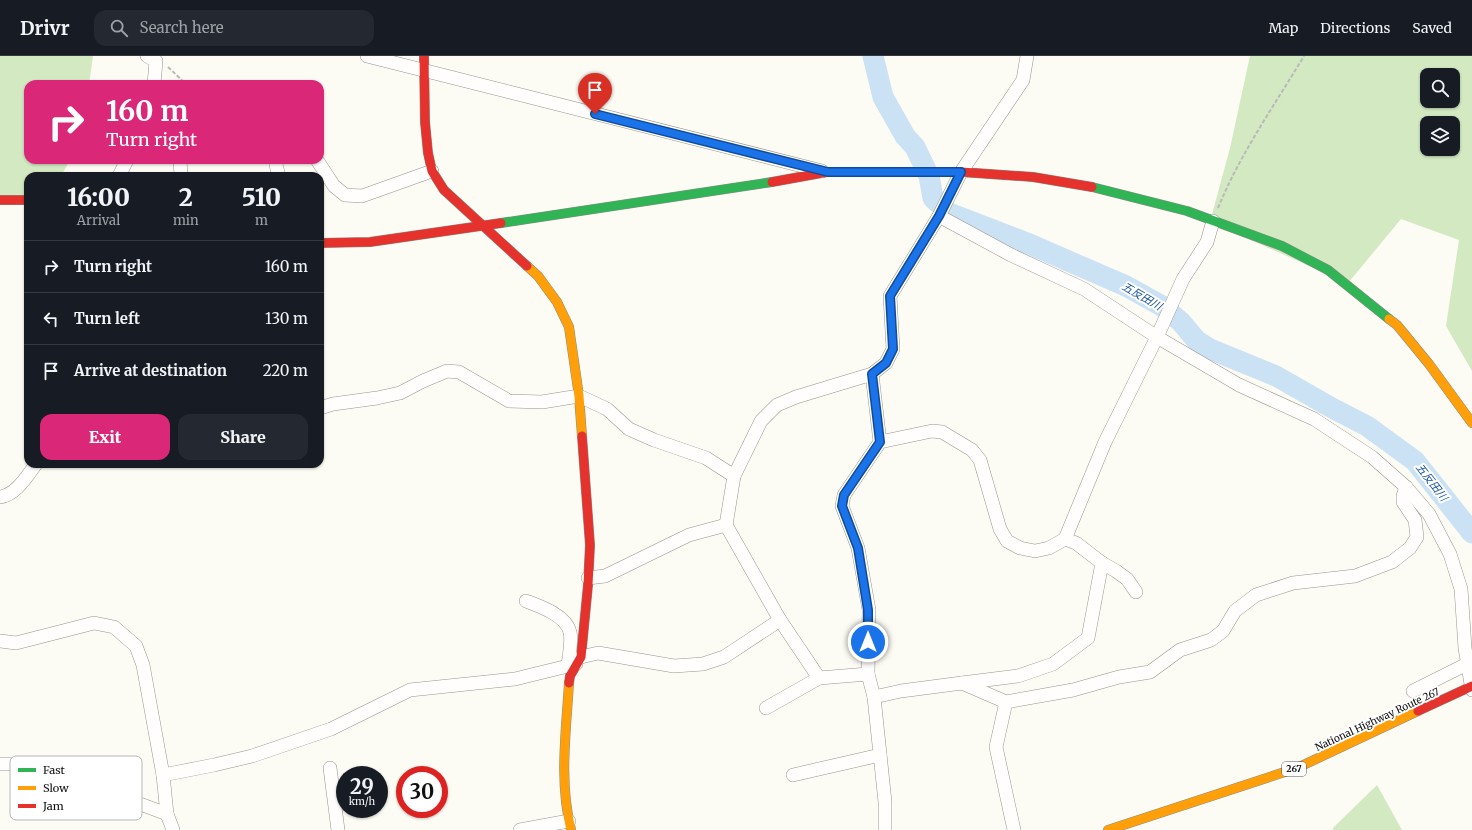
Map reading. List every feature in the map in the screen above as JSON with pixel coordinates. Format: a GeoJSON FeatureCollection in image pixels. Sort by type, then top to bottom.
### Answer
{"type":"FeatureCollection","features":[{"type":"Feature","properties":{"kind":"main road"},"geometry":{"type":"LineString","coordinates":[[424,56],[425,122],[428,153],[432,171],[444,190],[538,276],[557,302],[569,327],[579,396],[590,545],[588,578],[575,662],[570,676],[564,752],[564,782],[570,826]]}},
{"type":"Feature","properties":{"kind":"main road"},"geometry":{"type":"LineString","coordinates":[[324,243],[370,242],[764,184],[828,172],[961,172],[1033,177],[1104,189],[1187,211],[1282,246],[1328,270],[1397,325],[1430,364],[1472,423]]}},
{"type":"Feature","properties":{"kind":"main road"},"geometry":{"type":"LineString","coordinates":[[0,200],[24,200]]}},
{"type":"Feature","properties":{"kind":"main road","name":"National Highway Route 267"},"geometry":{"type":"LineString","coordinates":[[1108,830],[1297,768],[1472,687]]}},
{"type":"Feature","properties":{"kind":"street"},"geometry":{"type":"LineString","coordinates":[[367,56],[828,172]]}},
{"type":"Feature","properties":{"kind":"street"},"geometry":{"type":"LineString","coordinates":[[819,678],[780,620],[726,524],[734,476],[761,421],[776,405],[796,397],[872,374],[886,363],[893,349],[890,296],[939,216],[961,172],[1023,80],[1027,56]]}},
{"type":"Feature","properties":{"kind":"street"},"geometry":{"type":"LineString","coordinates":[[152,58],[154,80]]}},
{"type":"Feature","properties":{"kind":"street"},"geometry":{"type":"LineString","coordinates":[[320,164],[334,186],[345,195],[362,196],[432,171]]}},
{"type":"Feature","properties":{"kind":"street"},"geometry":{"type":"LineString","coordinates":[[939,216],[1011,255],[1084,290],[1157,337],[1239,385],[1314,419],[1372,457],[1406,487],[1429,514],[1450,554],[1461,589],[1467,664],[1472,687]]}},
{"type":"Feature","properties":{"kind":"street"},"geometry":{"type":"LineString","coordinates":[[880,442],[932,431],[942,432],[972,450],[980,460],[1000,529],[1007,541],[1020,548],[1035,551],[1049,548],[1064,539],[1105,442],[1157,337],[1183,279],[1207,242],[1213,221]]}},
{"type":"Feature","properties":{"kind":"street"},"geometry":{"type":"LineString","coordinates":[[324,407],[400,393],[423,381],[447,372],[459,372],[509,401],[542,402],[579,396],[606,409],[629,430],[706,458],[734,476]]}},
{"type":"Feature","properties":{"kind":"street"},"geometry":{"type":"LineString","coordinates":[[872,374],[880,442],[844,495],[842,506],[858,548],[868,610],[868,674],[874,697],[885,802],[885,830]]}},
{"type":"Feature","properties":{"kind":"street"},"geometry":{"type":"LineString","coordinates":[[0,497],[5,496],[19,486],[33,468]]}},
{"type":"Feature","properties":{"kind":"street"},"geometry":{"type":"LineString","coordinates":[[962,683],[1006,702],[1073,690],[1119,677],[1150,672],[1180,650],[1211,640],[1223,631],[1235,611],[1256,595],[1292,583],[1355,576],[1392,562],[1410,548],[1417,537],[1415,520],[1403,502],[1406,487]]}},
{"type":"Feature","properties":{"kind":"street"},"geometry":{"type":"LineString","coordinates":[[588,578],[605,576],[689,535],[726,524]]}},
{"type":"Feature","properties":{"kind":"street"},"geometry":{"type":"LineString","coordinates":[[1064,539],[1076,543],[1102,563],[1127,579],[1136,592]]}},
{"type":"Feature","properties":{"kind":"street"},"geometry":{"type":"LineString","coordinates":[[874,697],[902,691],[1018,676],[1053,664],[1088,638],[1102,563]]}},
{"type":"Feature","properties":{"kind":"street"},"geometry":{"type":"LineString","coordinates":[[526,601],[548,609],[565,623],[570,632],[575,662]]}},
{"type":"Feature","properties":{"kind":"street"},"geometry":{"type":"LineString","coordinates":[[163,775],[252,756],[331,729],[410,690],[515,678],[575,662],[598,653],[674,666],[703,664],[724,657],[780,620]]}},
{"type":"Feature","properties":{"kind":"street"},"geometry":{"type":"LineString","coordinates":[[0,641],[16,643],[94,623],[114,627],[136,646],[143,665],[163,775],[167,814],[173,830]]}},
{"type":"Feature","properties":{"kind":"street"},"geometry":{"type":"LineString","coordinates":[[1413,691],[1467,664]]}},
{"type":"Feature","properties":{"kind":"street"},"geometry":{"type":"LineString","coordinates":[[766,708],[819,678],[868,674]]}},
{"type":"Feature","properties":{"kind":"street"},"geometry":{"type":"LineString","coordinates":[[1006,702],[996,747],[1014,830]]}},
{"type":"Feature","properties":{"kind":"street"},"geometry":{"type":"LineString","coordinates":[[793,775],[880,755]]}},
{"type":"Feature","properties":{"kind":"street"},"geometry":{"type":"LineString","coordinates":[[330,768],[338,830]]}},
{"type":"Feature","properties":{"kind":"street"},"geometry":{"type":"LineString","coordinates":[[142,805],[167,814]]}},
{"type":"Feature","properties":{"kind":"street"},"geometry":{"type":"LineString","coordinates":[[520,830],[570,826]]}},
{"type":"Feature","properties":{"kind":"path"},"geometry":{"type":"LineString","coordinates":[[1213,221],[1226,188],[1256,132],[1304,56]]}},
{"type":"Feature","properties":{"kind":"path"},"geometry":{"type":"LineString","coordinates":[[152,58],[167,67],[182,80]]}},
{"type":"Feature","properties":{"kind":"green space"},"geometry":{"type":"Polygon","coordinates":[[[0,56],[93,56],[90,80],[24,80],[24,164],[68,164],[63,172],[24,172],[24,197],[0,200],[0,56]]]}},
{"type":"Feature","properties":{"kind":"green space"},"geometry":{"type":"Polygon","coordinates":[[[1250,56],[1472,56],[1472,371],[1446,326],[1459,240],[1401,219],[1348,283],[1210,222],[1230,148],[1250,56]]]}},
{"type":"Feature","properties":{"kind":"green space"},"geometry":{"type":"Polygon","coordinates":[[[1377,785],[1402,830],[1333,830],[1333,828],[1377,785]]]}},
{"type":"Feature","properties":{"kind":"waterway","name":"五反田川"},"geometry":{"type":"LineString","coordinates":[[873,56],[883,97],[905,136],[915,147],[929,176],[933,198],[949,213],[1027,243],[1126,286],[1162,306],[1181,322],[1197,341],[1210,349],[1276,376],[1367,426],[1415,461],[1472,533]]}},
{"type":"Feature","properties":{"kind":"traffic: fast"},"geometry":{"type":"LineString","coordinates":[[501,223],[772,182]]}},
{"type":"Feature","properties":{"kind":"traffic: fast"},"geometry":{"type":"LineString","coordinates":[[1092,187],[1187,211],[1282,246],[1328,270],[1389,319]]}},
{"type":"Feature","properties":{"kind":"traffic: slow"},"geometry":{"type":"LineString","coordinates":[[527,266],[538,276],[557,302],[569,327],[579,396],[582,436]]}},
{"type":"Feature","properties":{"kind":"traffic: slow"},"geometry":{"type":"LineString","coordinates":[[1389,319],[1397,325],[1429,364],[1472,423]]}},
{"type":"Feature","properties":{"kind":"traffic: slow"},"geometry":{"type":"LineString","coordinates":[[569,683],[564,775],[567,812],[571,830]]}},
{"type":"Feature","properties":{"kind":"traffic: slow"},"geometry":{"type":"LineString","coordinates":[[1108,830],[1297,768],[1418,711]]}},
{"type":"Feature","properties":{"kind":"traffic: jam"},"geometry":{"type":"LineString","coordinates":[[424,56],[425,122],[428,153],[432,171],[444,190],[527,266]]}},
{"type":"Feature","properties":{"kind":"traffic: jam"},"geometry":{"type":"LineString","coordinates":[[772,182],[827,172],[961,172],[1033,177],[1092,187]]}},
{"type":"Feature","properties":{"kind":"traffic: jam"},"geometry":{"type":"LineString","coordinates":[[0,200],[24,200]]}},
{"type":"Feature","properties":{"kind":"traffic: jam"},"geometry":{"type":"LineString","coordinates":[[324,243],[370,242],[501,223]]}},
{"type":"Feature","properties":{"kind":"traffic: jam"},"geometry":{"type":"LineString","coordinates":[[569,683],[570,676],[581,657],[588,585],[590,545],[582,436]]}},
{"type":"Feature","properties":{"kind":"traffic: jam"},"geometry":{"type":"LineString","coordinates":[[1418,711],[1472,686]]}},
{"type":"Feature","properties":{"kind":"route"},"geometry":{"type":"LineString","coordinates":[[595,114],[828,172],[961,172],[939,216],[890,296],[893,349],[886,363],[872,374],[880,442],[844,495],[842,506],[858,548],[868,610],[868,642]]}}]}
